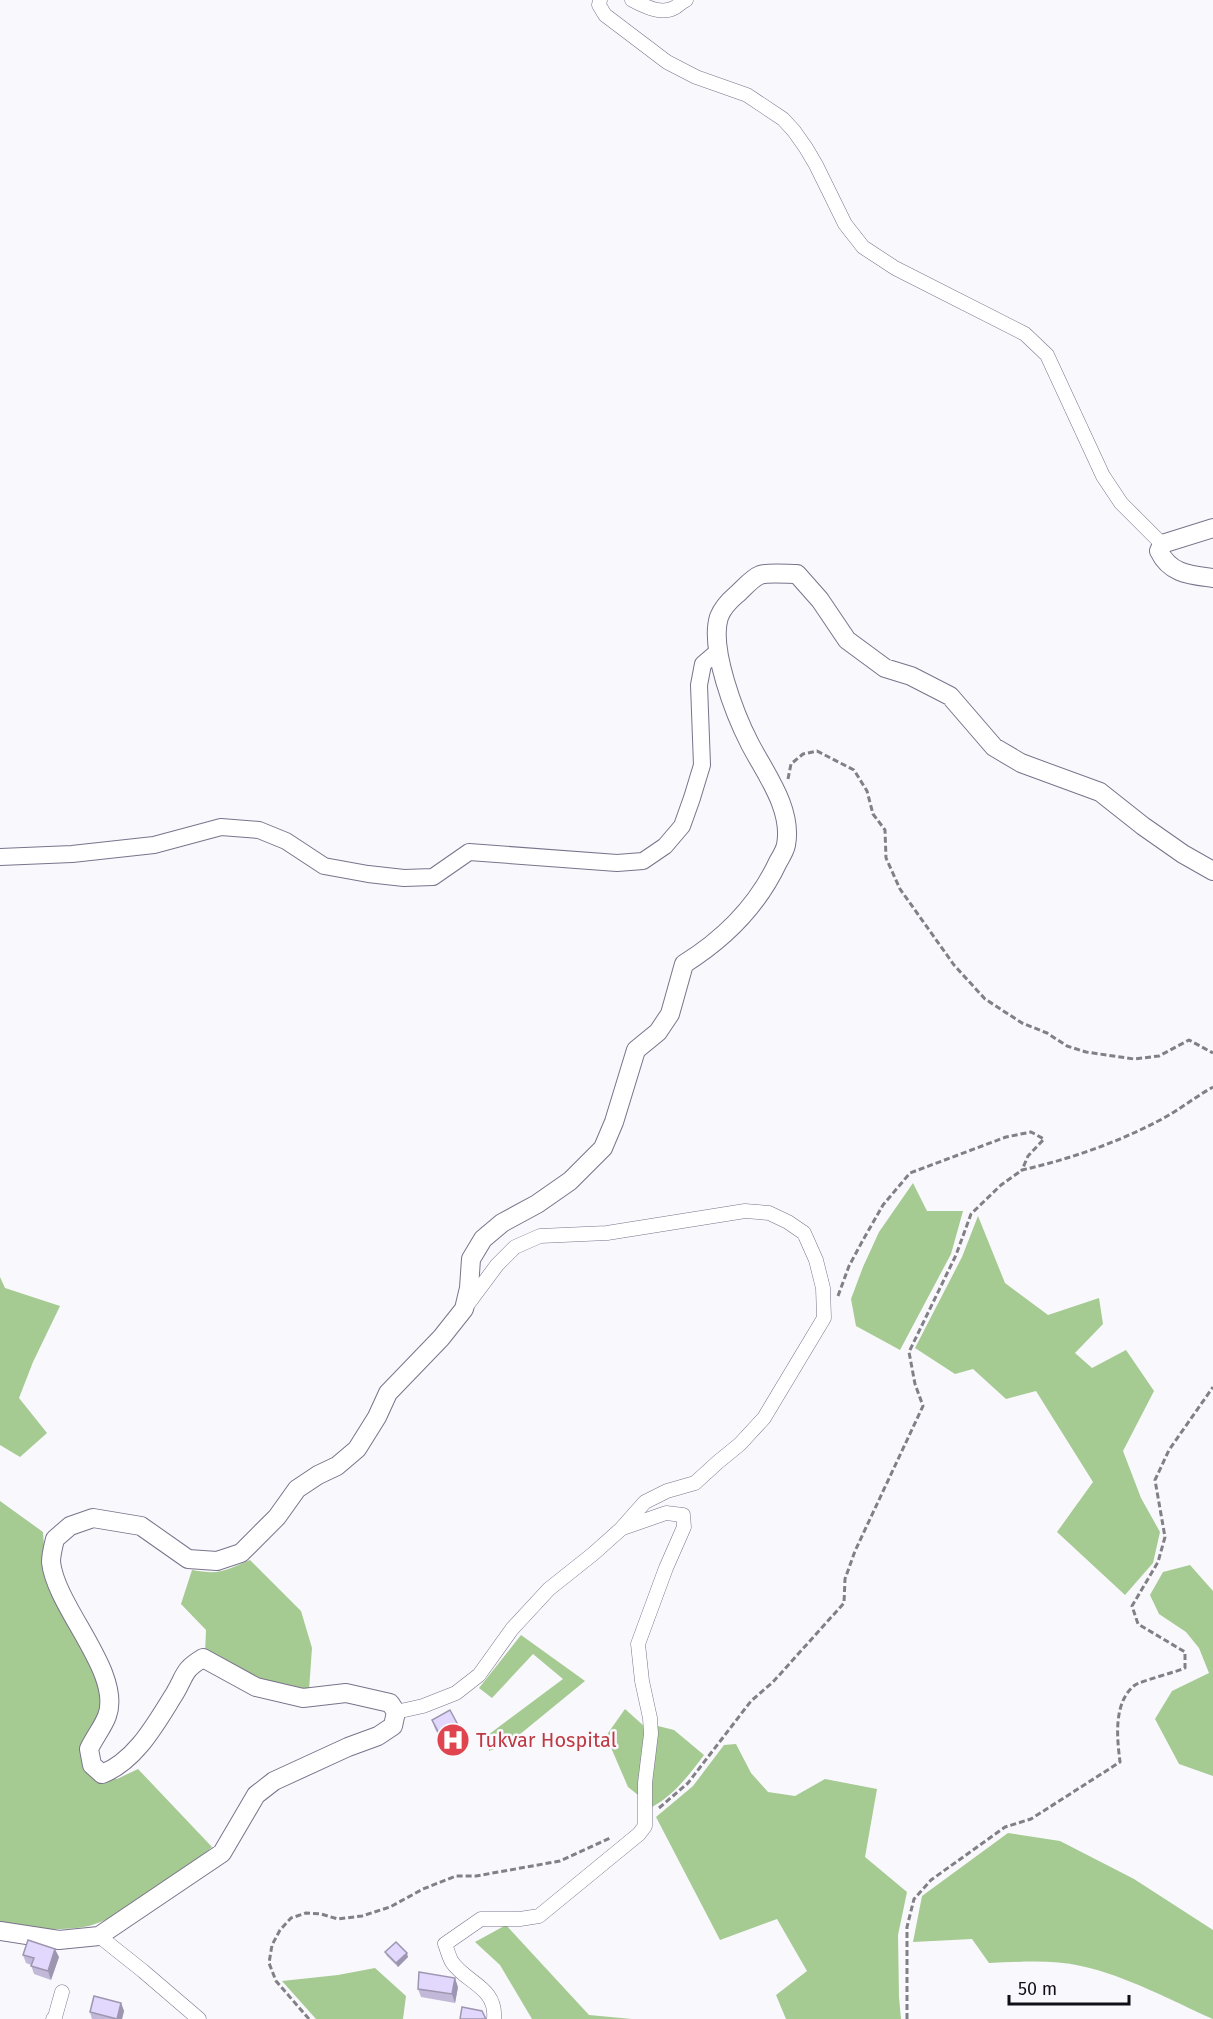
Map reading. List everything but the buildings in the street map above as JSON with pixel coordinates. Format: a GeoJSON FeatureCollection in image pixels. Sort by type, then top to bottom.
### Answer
{"type":"FeatureCollection","features":[{"type":"Feature","properties":{"kind":"main road"},"geometry":{"type":"LineString","coordinates":[[1213,528],[1162,544],[1159,551],[1164,561],[1182,574],[1213,578]]}},
{"type":"Feature","properties":{"kind":"main road"},"geometry":{"type":"LineString","coordinates":[[0,1931],[59,1940],[99,1936],[222,1853],[256,1796],[274,1781],[348,1747],[378,1736],[393,1726],[396,1712],[390,1703],[346,1693],[303,1698],[256,1687],[203,1658],[188,1667],[176,1690],[138,1747],[116,1769],[102,1774],[92,1765],[88,1749],[107,1715],[109,1692],[101,1669],[56,1583],[51,1561],[55,1539],[70,1526],[93,1518],[141,1526],[188,1559],[217,1561],[241,1553],[277,1517],[297,1489],[337,1466],[357,1449],[377,1417],[388,1393],[441,1338],[464,1309],[469,1288],[471,1259],[483,1239],[502,1223],[537,1204],[570,1181],[603,1148],[614,1122],[636,1050],[658,1032],[670,1014],[684,964],[708,949],[749,909],[768,883],[786,845],[786,819],[774,787],[749,742],[732,700],[717,652],[719,617],[729,601],[761,574],[796,574],[820,600],[847,640],[885,668],[911,676],[950,696],[994,747],[1021,763],[1100,792],[1183,854],[1213,871]]}},
{"type":"Feature","properties":{"kind":"street"},"geometry":{"type":"LineString","coordinates":[[600,0],[599,5],[605,15],[667,62],[696,77],[747,95],[783,119],[806,148],[845,224],[862,247],[895,268],[1025,334],[1036,342],[1047,355],[1103,476],[1121,503],[1162,544]]}},
{"type":"Feature","properties":{"kind":"street"},"geometry":{"type":"LineString","coordinates":[[632,0],[650,9],[661,11],[672,9],[686,0]]}},
{"type":"Feature","properties":{"kind":"street"},"geometry":{"type":"LineString","coordinates":[[0,857],[72,854],[154,844],[221,827],[259,830],[286,841],[324,866],[404,878],[433,877],[469,852],[617,863],[643,861],[665,846],[682,826],[692,798],[702,765],[699,685],[703,664],[717,652]]}},
{"type":"Feature","properties":{"kind":"street"},"geometry":{"type":"LineString","coordinates":[[396,1712],[423,1706],[456,1693],[479,1675],[512,1629],[549,1588],[621,1529],[645,1502],[667,1491],[695,1483],[740,1444],[764,1418],[824,1318],[823,1288],[816,1260],[804,1233],[788,1222],[768,1213],[745,1211],[607,1233],[540,1236],[515,1247],[497,1265],[464,1309]]}},
{"type":"Feature","properties":{"kind":"street"},"geometry":{"type":"LineString","coordinates":[[494,2019],[495,2009],[483,1988],[453,1963],[444,1944],[481,1919],[520,1919],[539,1916],[639,1834],[645,1826],[645,1783],[651,1734],[638,1644],[684,1527],[682,1515],[666,1513],[621,1529]]}},
{"type":"Feature","properties":{"kind":"street"},"geometry":{"type":"LineString","coordinates":[[99,1936],[199,2019]]}},
{"type":"Feature","properties":{"kind":"street"},"geometry":{"type":"LineString","coordinates":[[53,2019],[62,1992]]}},
{"type":"Feature","properties":{"kind":"path"},"geometry":{"type":"LineString","coordinates":[[778,799],[787,784],[791,764],[803,754],[817,751],[854,770],[867,792],[873,814],[885,830],[886,858],[900,889],[954,964],[986,999],[1022,1023],[1047,1033],[1067,1046],[1095,1054],[1134,1059],[1159,1056],[1189,1040],[1213,1053]]}},
{"type":"Feature","properties":{"kind":"path"},"geometry":{"type":"LineString","coordinates":[[654,1811],[688,1783],[751,1701],[773,1682],[844,1603],[845,1579],[855,1551],[923,1406],[915,1384],[909,1352],[956,1255],[971,1214],[1001,1185],[1022,1170],[1064,1161],[1118,1140],[1163,1119],[1213,1087]]}},
{"type":"Feature","properties":{"kind":"path"},"geometry":{"type":"LineString","coordinates":[[824,1318],[878,1214],[910,1173],[1006,1137],[1031,1132],[1044,1139],[1028,1156],[1022,1170]]}},
{"type":"Feature","properties":{"kind":"path"},"geometry":{"type":"LineString","coordinates":[[907,2019],[907,1927],[914,1899],[931,1880],[1005,1827],[1031,1819],[1120,1762],[1117,1736],[1122,1702],[1136,1685],[1185,1668],[1185,1652],[1138,1624],[1132,1606],[1158,1562],[1164,1537],[1155,1480],[1169,1450],[1213,1387]]}},
{"type":"Feature","properties":{"kind":"path"},"geometry":{"type":"LineString","coordinates":[[309,2019],[276,1981],[269,1963],[272,1945],[280,1930],[291,1918],[306,1913],[338,1919],[363,1916],[390,1907],[423,1889],[456,1876],[476,1876],[560,1862],[614,1836]]}},
{"type":"Feature","properties":{"kind":"green space"},"geometry":{"type":"Polygon","coordinates":[[[913,1183],[927,1211],[963,1211],[951,1254],[900,1350],[856,1326],[851,1299],[879,1232],[913,1183]]]}},
{"type":"Feature","properties":{"kind":"green space"},"geometry":{"type":"Polygon","coordinates":[[[978,1216],[1005,1283],[1048,1315],[1099,1298],[1103,1324],[1075,1353],[1092,1368],[1126,1350],[1154,1391],[1123,1451],[1141,1498],[1160,1532],[1153,1563],[1125,1595],[1057,1532],[1093,1482],[1036,1391],[1006,1399],[973,1369],[955,1374],[915,1348],[962,1257],[978,1216]]]}},
{"type":"Feature","properties":{"kind":"green space"},"geometry":{"type":"Polygon","coordinates":[[[0,1277],[5,1288],[60,1306],[33,1362],[19,1398],[47,1433],[20,1457],[0,1445],[0,1277]]]}},
{"type":"Feature","properties":{"kind":"green space"},"geometry":{"type":"Polygon","coordinates":[[[0,1501],[43,1532],[45,1560],[98,1676],[102,1700],[95,1773],[117,1779],[138,1769],[212,1847],[171,1881],[140,1902],[108,1919],[83,1927],[46,1929],[0,1923],[0,1501]]]}},
{"type":"Feature","properties":{"kind":"green space"},"geometry":{"type":"Polygon","coordinates":[[[250,1560],[301,1611],[312,1648],[309,1690],[263,1682],[205,1654],[206,1630],[181,1604],[192,1570],[222,1571],[250,1560]]]}},
{"type":"Feature","properties":{"kind":"green space"},"geometry":{"type":"Polygon","coordinates":[[[1190,1565],[1213,1591],[1213,1776],[1179,1764],[1155,1719],[1172,1691],[1209,1673],[1199,1648],[1186,1632],[1159,1614],[1150,1595],[1163,1572],[1190,1565]]]}},
{"type":"Feature","properties":{"kind":"green space"},"geometry":{"type":"Polygon","coordinates":[[[521,1635],[585,1681],[508,1744],[489,1751],[488,1735],[563,1679],[533,1654],[492,1698],[479,1688],[521,1635]]]}},
{"type":"Feature","properties":{"kind":"green space"},"geometry":{"type":"Polygon","coordinates":[[[625,1709],[645,1727],[638,1795],[628,1787],[606,1736],[625,1709]]]}},
{"type":"Feature","properties":{"kind":"green space"},"geometry":{"type":"Polygon","coordinates":[[[658,1726],[674,1730],[704,1755],[672,1792],[648,1809],[658,1726]]]}},
{"type":"Feature","properties":{"kind":"green space"},"geometry":{"type":"Polygon","coordinates":[[[736,1744],[751,1773],[768,1792],[795,1796],[825,1779],[877,1789],[865,1857],[907,1892],[898,1935],[901,2019],[786,2019],[776,1995],[807,1971],[777,1919],[720,1940],[656,1817],[693,1786],[724,1745],[736,1744]]]}},
{"type":"Feature","properties":{"kind":"green space"},"geometry":{"type":"Polygon","coordinates":[[[1008,1833],[1060,1841],[1134,1879],[1213,1930],[1213,2019],[1148,1989],[1098,1970],[1058,1962],[989,1963],[972,1939],[913,1942],[922,1896],[1008,1833]]]}},
{"type":"Feature","properties":{"kind":"green space"},"geometry":{"type":"Polygon","coordinates":[[[506,1925],[589,2015],[632,2019],[532,2019],[500,1965],[475,1942],[506,1925]]]}},
{"type":"Feature","properties":{"kind":"green space"},"geometry":{"type":"Polygon","coordinates":[[[375,1968],[406,1996],[403,2019],[316,2019],[282,1981],[338,1975],[375,1968]]]}},
{"type":"Feature","properties":{"kind":"place","name":"Tukvar Hospital"},"geometry":{"type":"Point","coordinates":[453,1740]}}]}
